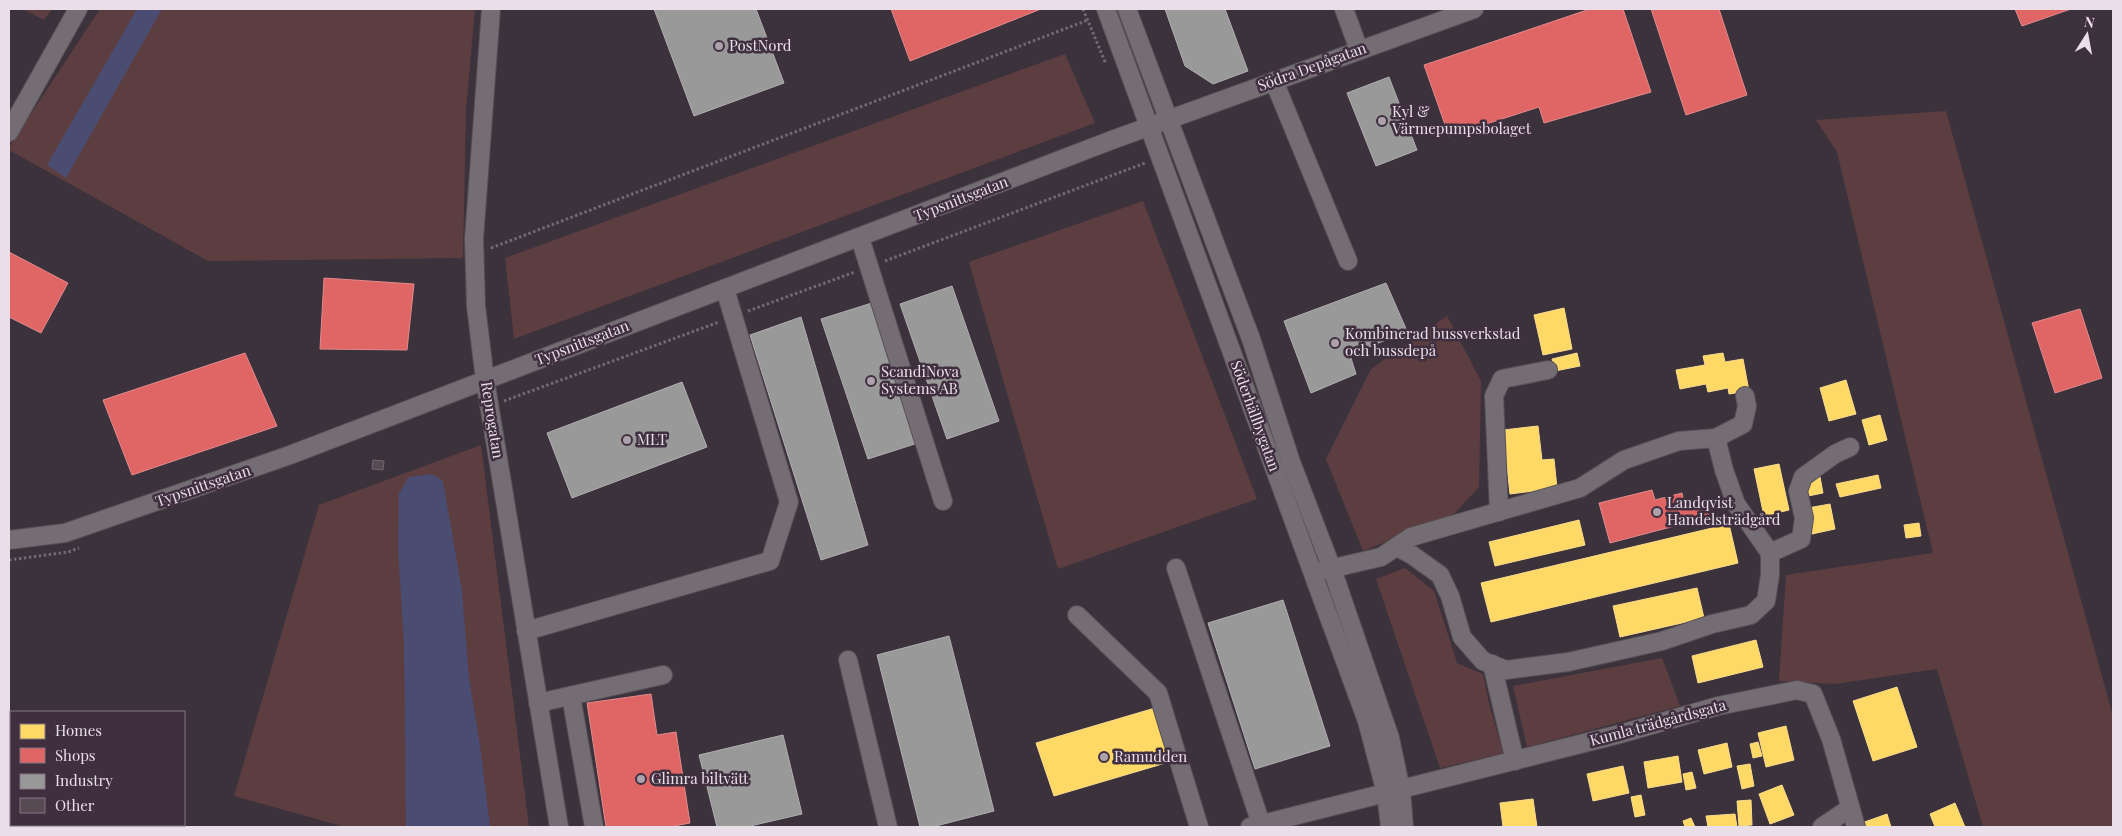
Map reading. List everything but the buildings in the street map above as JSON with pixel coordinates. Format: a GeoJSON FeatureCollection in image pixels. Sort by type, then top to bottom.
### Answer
{"type":"FeatureCollection","features":[{"type":"Feature","properties":{"kind":"street"},"geometry":{"type":"LineString","coordinates":[[9,132],[78,9]]}},
{"type":"Feature","properties":{"kind":"street","name":"Reprogatan"},"geometry":{"type":"LineString","coordinates":[[490,9],[483,98],[475,254],[476,306],[485,380],[558,827]]}},
{"type":"Feature","properties":{"kind":"street","name":"Söderhällbygatan"},"geometry":{"type":"LineString","coordinates":[[1106,9],[1281,489],[1314,572],[1394,791],[1404,827]]}},
{"type":"Feature","properties":{"kind":"street","name":"Söderhällbygatan"},"geometry":{"type":"LineString","coordinates":[[1127,9],[1252,339],[1291,462],[1332,568],[1390,738],[1394,791],[1390,827]]}},
{"type":"Feature","properties":{"kind":"street"},"geometry":{"type":"LineString","coordinates":[[1344,9],[1359,50]]}},
{"type":"Feature","properties":{"kind":"street","name":"Södra Depågatan"},"geometry":{"type":"LineString","coordinates":[[1150,126],[1474,9]]}},
{"type":"Feature","properties":{"kind":"street"},"geometry":{"type":"LineString","coordinates":[[1274,81],[1348,261]]}},
{"type":"Feature","properties":{"kind":"street","name":"Typsnittsgatan"},"geometry":{"type":"LineString","coordinates":[[9,540],[66,533],[290,455],[1150,126]]}},
{"type":"Feature","properties":{"kind":"street"},"geometry":{"type":"LineString","coordinates":[[860,238],[943,501]]}},
{"type":"Feature","properties":{"kind":"street"},"geometry":{"type":"LineString","coordinates":[[526,631],[770,561],[789,502],[725,289]]}},
{"type":"Feature","properties":{"kind":"street"},"geometry":{"type":"LineString","coordinates":[[1500,512],[1494,396],[1502,379],[1548,370]]}},
{"type":"Feature","properties":{"kind":"street"},"geometry":{"type":"LineString","coordinates":[[1314,572],[1381,557],[1411,538],[1580,488],[1624,460],[1678,441],[1716,438],[1743,424],[1747,406],[1744,396]]}},
{"type":"Feature","properties":{"kind":"street"},"geometry":{"type":"LineString","coordinates":[[1397,547],[1440,575],[1450,596],[1462,637],[1483,661],[1506,670],[1568,662],[1662,641],[1712,624],[1751,615],[1766,601],[1770,575],[1770,553],[1736,504],[1724,470],[1716,438]]}},
{"type":"Feature","properties":{"kind":"street"},"geometry":{"type":"LineString","coordinates":[[1770,553],[1801,539],[1804,518],[1798,491],[1803,477],[1835,454],[1850,447]]}},
{"type":"Feature","properties":{"kind":"street"},"geometry":{"type":"LineString","coordinates":[[1176,568],[1255,826]]}},
{"type":"Feature","properties":{"kind":"street"},"geometry":{"type":"LineString","coordinates":[[1077,615],[1158,693],[1199,827]]}},
{"type":"Feature","properties":{"kind":"street"},"geometry":{"type":"LineString","coordinates":[[848,660],[888,827]]}},
{"type":"Feature","properties":{"kind":"street"},"geometry":{"type":"LineString","coordinates":[[1492,664],[1515,761]]}},
{"type":"Feature","properties":{"kind":"street"},"geometry":{"type":"LineString","coordinates":[[538,703],[663,675]]}},
{"type":"Feature","properties":{"kind":"street","name":"Kumla trädgårdsgata"},"geometry":{"type":"LineString","coordinates":[[1255,826],[1620,734],[1718,706],[1796,690],[1813,694],[1831,738],[1856,827]]}},
{"type":"Feature","properties":{"kind":"street"},"geometry":{"type":"LineString","coordinates":[[571,696],[594,827]]}},
{"type":"Feature","properties":{"kind":"street"},"geometry":{"type":"LineString","coordinates":[[1822,827],[1850,808]]}},
{"type":"Feature","properties":{"kind":"path"},"geometry":{"type":"LineString","coordinates":[[475,254],[1088,20]]}},
{"type":"Feature","properties":{"kind":"path"},"geometry":{"type":"LineString","coordinates":[[490,406],[869,268],[1146,162]]}},
{"type":"Feature","properties":{"kind":"shaded area"},"geometry":{"type":"Polygon","coordinates":[[[23,9],[52,9],[44,20],[23,9]]]}},
{"type":"Feature","properties":{"kind":"shaded area"},"geometry":{"type":"Polygon","coordinates":[[[100,9],[475,9],[466,109],[463,258],[208,261],[9,150],[9,147],[100,9]]]}},
{"type":"Feature","properties":{"kind":"shaded area"},"geometry":{"type":"Polygon","coordinates":[[[1065,54],[1095,123],[514,339],[505,258],[1065,54]]]}},
{"type":"Feature","properties":{"kind":"shaded area"},"geometry":{"type":"Polygon","coordinates":[[[1946,111],[2113,716],[2113,827],[1983,827],[1937,669],[1835,684],[1779,681],[1786,575],[1933,553],[1837,152],[1816,120],[1946,111]]]}},
{"type":"Feature","properties":{"kind":"shaded area"},"geometry":{"type":"Polygon","coordinates":[[[1143,201],[1257,499],[1058,569],[969,262],[1143,201]]]}},
{"type":"Feature","properties":{"kind":"shaded area"},"geometry":{"type":"Polygon","coordinates":[[[1447,316],[1481,381],[1479,487],[1454,514],[1363,551],[1326,459],[1371,369],[1447,316]]]}},
{"type":"Feature","properties":{"kind":"shaded area"},"geometry":{"type":"Polygon","coordinates":[[[481,445],[529,827],[345,827],[234,796],[319,505],[481,445]]]}},
{"type":"Feature","properties":{"kind":"shaded area"},"geometry":{"type":"Polygon","coordinates":[[[1405,568],[1434,591],[1457,663],[1483,674],[1503,753],[1440,768],[1376,579],[1405,568]]]}},
{"type":"Feature","properties":{"kind":"shaded area"},"geometry":{"type":"Polygon","coordinates":[[[1662,658],[1680,706],[1527,747],[1513,686],[1662,658]]]}},
{"type":"Feature","properties":{"kind":"water"},"geometry":{"type":"Polygon","coordinates":[[[137,9],[162,9],[66,178],[47,165],[137,9]]]}},
{"type":"Feature","properties":{"kind":"water"},"geometry":{"type":"Polygon","coordinates":[[[432,474],[443,481],[462,591],[469,678],[480,745],[490,827],[406,827],[404,643],[398,549],[399,493],[409,477],[432,474]]]}},
{"type":"Feature","properties":{"kind":"place","name":"PostNord"},"geometry":{"type":"Point","coordinates":[719,46]}},
{"type":"Feature","properties":{"kind":"place","name":"Kyl & Värmepumpsbolaget"},"geometry":{"type":"Point","coordinates":[1382,121]}},
{"type":"Feature","properties":{"kind":"place","name":"Kombinerad bussverkstad och bussdepå"},"geometry":{"type":"Point","coordinates":[1335,343]}},
{"type":"Feature","properties":{"kind":"place","name":"ScandiNova Systems AB"},"geometry":{"type":"Point","coordinates":[871,381]}},
{"type":"Feature","properties":{"kind":"place","name":"MLT"},"geometry":{"type":"Point","coordinates":[627,440]}},
{"type":"Feature","properties":{"kind":"place","name":"Landqvist Handelsträdgård"},"geometry":{"type":"Point","coordinates":[1657,512]}},
{"type":"Feature","properties":{"kind":"place","name":"Ramudden"},"geometry":{"type":"Point","coordinates":[1104,757]}},
{"type":"Feature","properties":{"kind":"place","name":"Glimra biltvätt"},"geometry":{"type":"Point","coordinates":[641,779]}}]}
